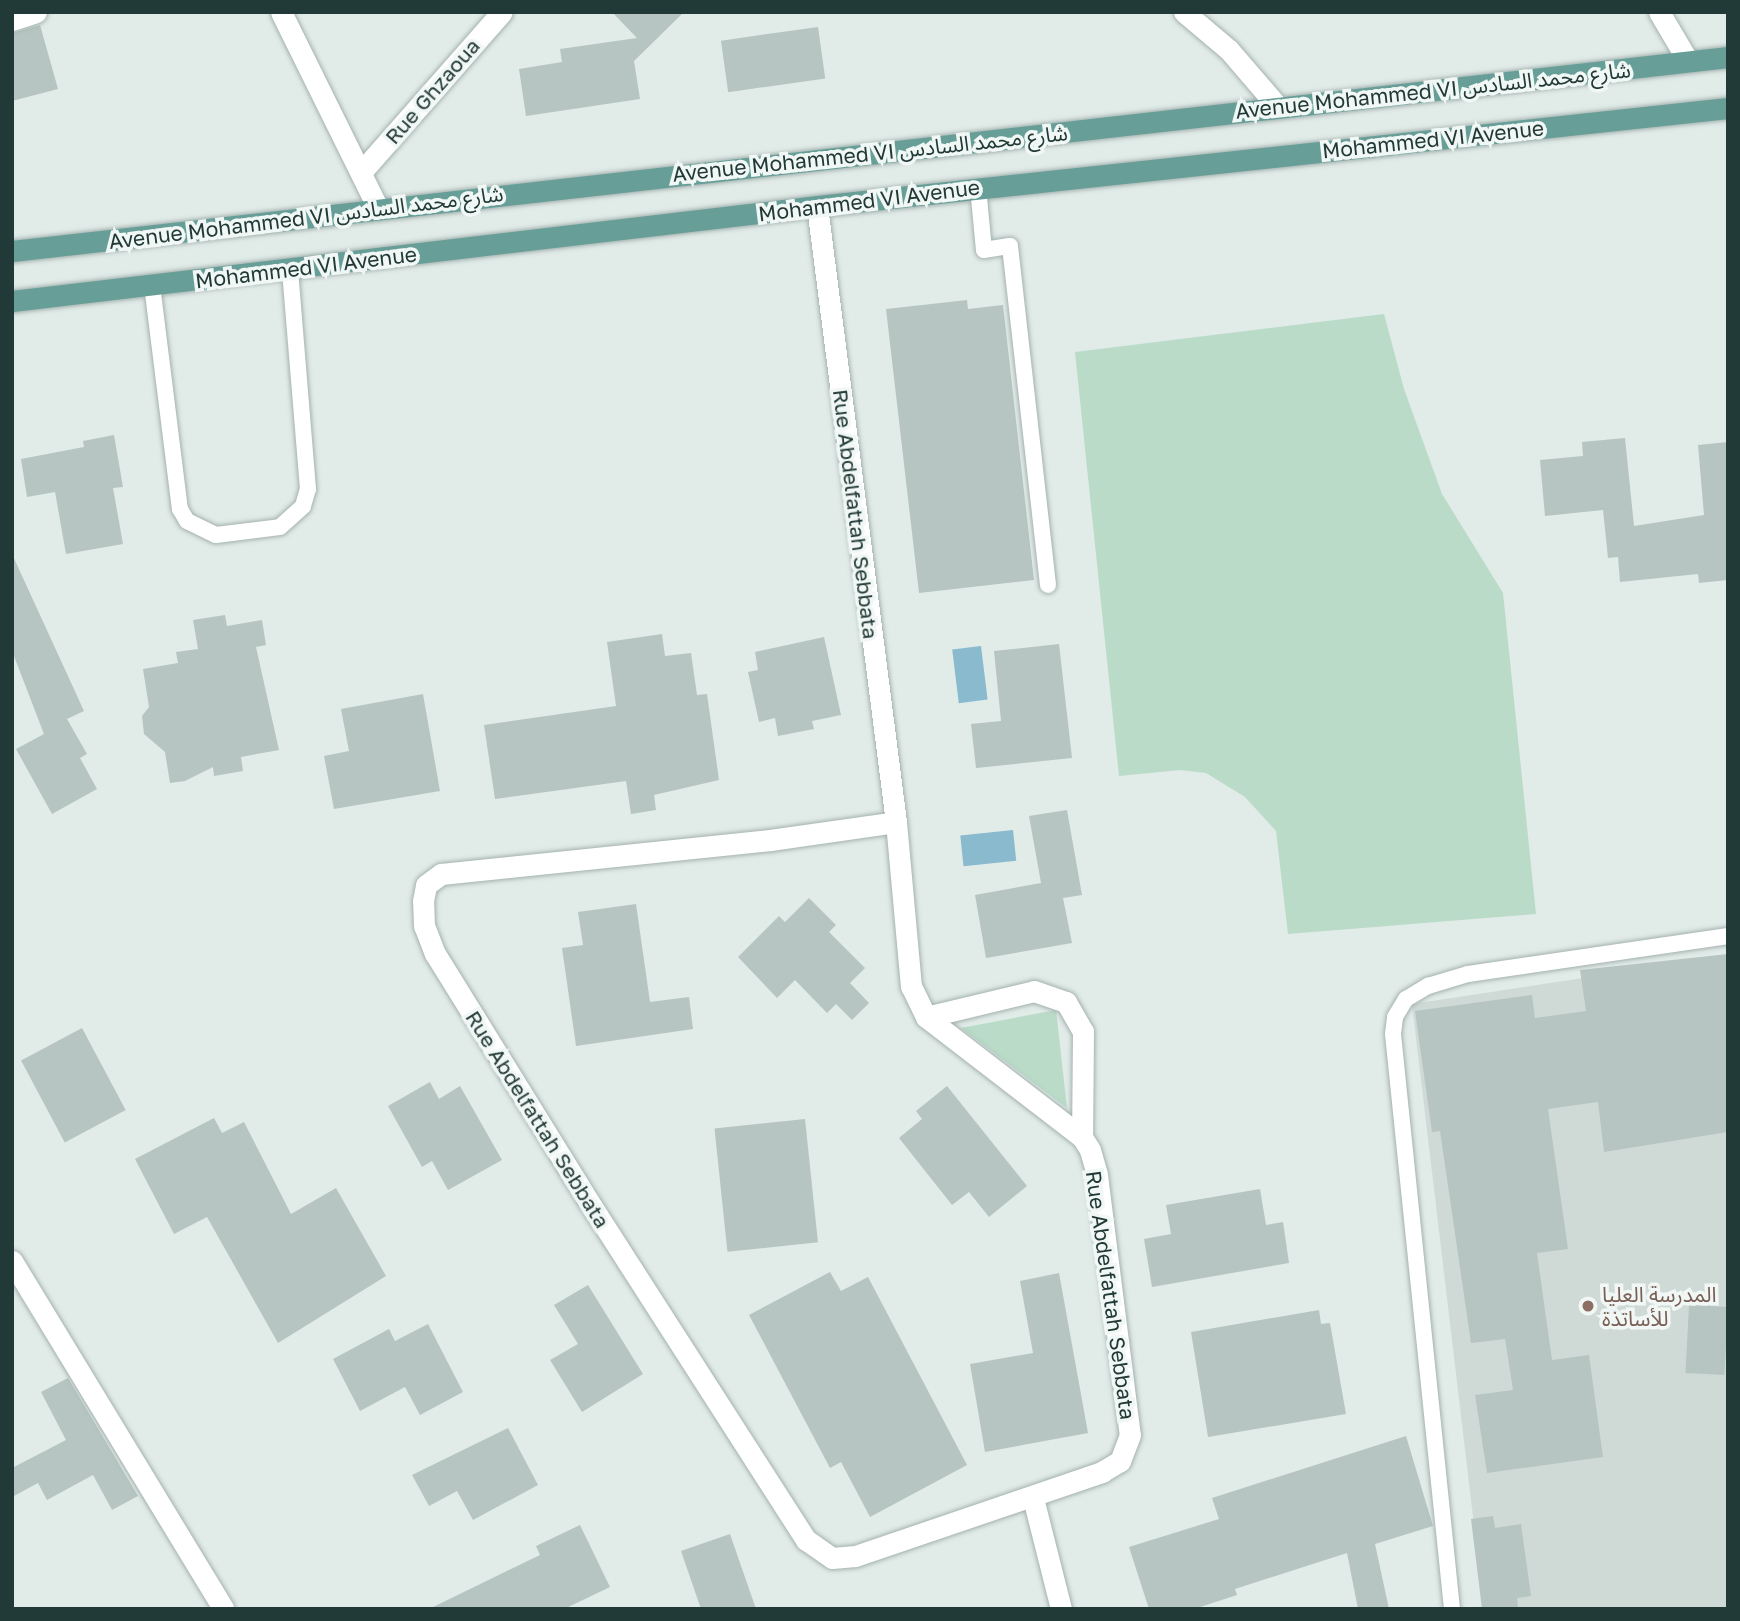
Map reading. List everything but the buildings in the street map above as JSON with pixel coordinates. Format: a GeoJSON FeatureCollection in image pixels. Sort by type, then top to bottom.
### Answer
{"type":"FeatureCollection","features":[{"type":"Feature","properties":{"kind":"main road","name":"Avenue Mohammed VI شارع محمد السادس"},"geometry":{"type":"LineString","coordinates":[[12,251],[1728,57]]}},
{"type":"Feature","properties":{"kind":"main road","name":"Mohammed VI Avenue"},"geometry":{"type":"LineString","coordinates":[[12,302],[817,205],[1728,108]]}},
{"type":"Feature","properties":{"kind":"street"},"geometry":{"type":"LineString","coordinates":[[12,20],[36,12]]}},
{"type":"Feature","properties":{"kind":"street"},"geometry":{"type":"LineString","coordinates":[[281,12],[363,170],[379,208]]}},
{"type":"Feature","properties":{"kind":"street","name":"Rue Ghzaoua"},"geometry":{"type":"LineString","coordinates":[[363,170],[502,12]]}},
{"type":"Feature","properties":{"kind":"street"},"geometry":{"type":"LineString","coordinates":[[1184,12],[1237,57],[1278,107]]}},
{"type":"Feature","properties":{"kind":"street"},"geometry":{"type":"LineString","coordinates":[[1659,12],[1688,61]]}},
{"type":"Feature","properties":{"kind":"street","name":"Rue Abdelfattah Sebbata"},"geometry":{"type":"LineString","coordinates":[[817,205],[896,822],[911,986],[926,1017],[1082,1137],[1097,1175],[1130,1435],[1120,1461],[1033,1498],[855,1556],[832,1558],[818,1552],[786,1511],[435,954],[424,926],[426,885],[441,874],[770,840],[896,822]]}},
{"type":"Feature","properties":{"kind":"street"},"geometry":{"type":"LineString","coordinates":[[926,1017],[1034,991],[1066,1002],[1083,1031],[1082,1137]]}},
{"type":"Feature","properties":{"kind":"street"},"geometry":{"type":"LineString","coordinates":[[12,1261],[224,1609]]}},
{"type":"Feature","properties":{"kind":"street"},"geometry":{"type":"LineString","coordinates":[[1033,1498],[1061,1609]]}},
{"type":"Feature","properties":{"kind":"lane"},"geometry":{"type":"LineString","coordinates":[[978,187],[984,250],[1010,246],[1048,585]]}},
{"type":"Feature","properties":{"kind":"lane"},"geometry":{"type":"LineString","coordinates":[[152,285],[180,509],[187,521],[216,535],[280,527],[303,506],[307,489],[290,269]]}},
{"type":"Feature","properties":{"kind":"lane"},"geometry":{"type":"LineString","coordinates":[[1452,1609],[1393,1034],[1395,1017],[1406,999],[1428,986],[1468,974],[1728,936]]}},
{"type":"Feature","properties":{"kind":"shaded area","name":"المدرسة العليا للأساتذة"},"geometry":{"type":"Polygon","coordinates":[[[1728,956],[1728,1609],[1484,1609],[1412,1004],[1728,956]]]}},
{"type":"Feature","properties":{"kind":"green space"},"geometry":{"type":"Polygon","coordinates":[[[1384,314],[1404,389],[1442,494],[1503,593],[1536,914],[1288,934],[1276,831],[1245,797],[1206,773],[1180,770],[1119,776],[1075,352],[1384,314]]]}},
{"type":"Feature","properties":{"kind":"green space"},"geometry":{"type":"Polygon","coordinates":[[[1056,1010],[1067,1108],[961,1028],[1056,1010]]]}},
{"type":"Feature","properties":{"kind":"water"},"geometry":{"type":"Polygon","coordinates":[[[981,646],[988,700],[959,703],[952,650],[981,646]]]}},
{"type":"Feature","properties":{"kind":"water"},"geometry":{"type":"Polygon","coordinates":[[[1013,830],[1016,861],[964,866],[960,836],[1013,830]]]}},
{"type":"Feature","properties":{"kind":"place","name":"المدرسة العليا للأساتذة"},"geometry":{"type":"Point","coordinates":[1588,1306]}}]}
